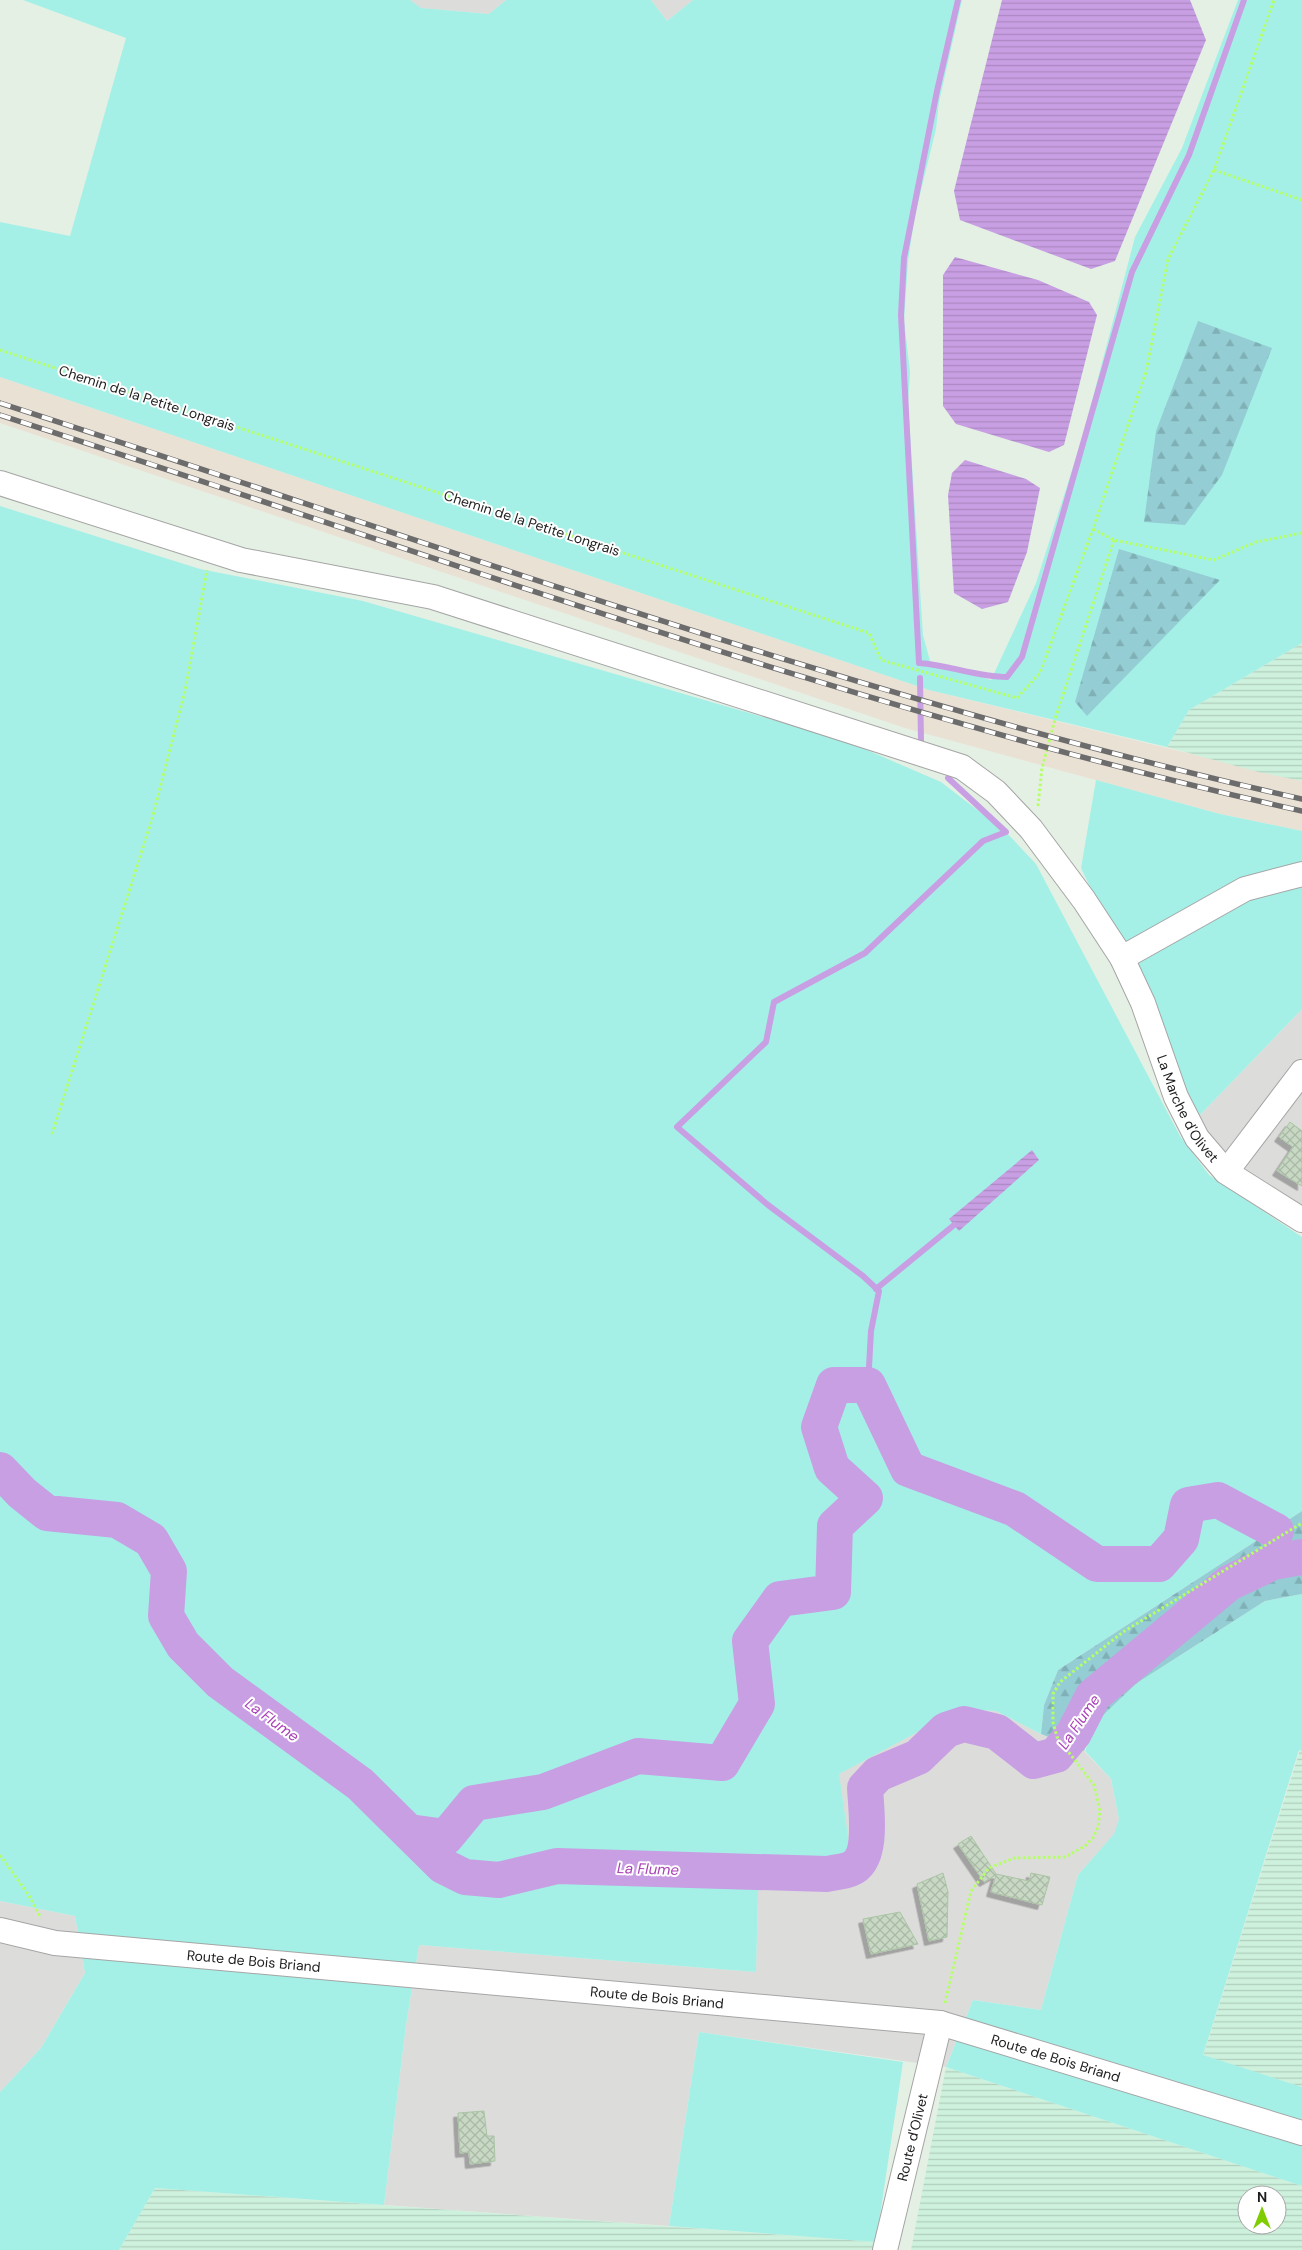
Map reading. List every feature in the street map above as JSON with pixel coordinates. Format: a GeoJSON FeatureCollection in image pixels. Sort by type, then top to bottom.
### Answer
{"type":"FeatureCollection","features":[{"type":"Feature","properties":{"kind":"street","name":"La Marche d'Olivet"},"geometry":{"type":"LineString","coordinates":[[0,483],[242,560],[433,597],[962,767],[996,792],[1031,829],[1084,900],[1122,958],[1143,1003],[1176,1097],[1197,1138],[1226,1172],[1302,1220]]}},
{"type":"Feature","properties":{"kind":"street"},"geometry":{"type":"LineString","coordinates":[[1122,958],[1245,889],[1295,874],[1302,874]]}},
{"type":"Feature","properties":{"kind":"street"},"geometry":{"type":"LineString","coordinates":[[1226,1172],[1302,1072]]}},
{"type":"Feature","properties":{"kind":"street","name":"Route de Bois Briand"},"geometry":{"type":"LineString","coordinates":[[0,1930],[55,1943],[940,2023],[1302,2133]]}},
{"type":"Feature","properties":{"kind":"street","name":"Route d'Olivet"},"geometry":{"type":"LineString","coordinates":[[885,2250],[940,2023]]}},
{"type":"Feature","properties":{"kind":"path"},"geometry":{"type":"LineString","coordinates":[[1274,0],[1214,170],[1168,260],[1146,372],[1093,529],[1114,540],[1214,560],[1256,542],[1302,533]]}},
{"type":"Feature","properties":{"kind":"path"},"geometry":{"type":"LineString","coordinates":[[1214,170],[1302,200]]}},
{"type":"Feature","properties":{"kind":"path","name":"Chemin de la Petite Longrais"},"geometry":{"type":"LineString","coordinates":[[0,350],[869,633],[881,660],[1017,698],[1040,673],[1093,529]]}},
{"type":"Feature","properties":{"kind":"path"},"geometry":{"type":"LineString","coordinates":[[1031,829],[1040,801],[1042,768],[1056,716],[1114,540]]}},
{"type":"Feature","properties":{"kind":"path"},"geometry":{"type":"LineString","coordinates":[[52,1134],[152,819],[185,691],[211,550]]}},
{"type":"Feature","properties":{"kind":"path"},"geometry":{"type":"LineString","coordinates":[[940,2023],[971,1891],[989,1868],[1014,1858],[1065,1857],[1085,1846],[1093,1838],[1098,1827],[1100,1811],[1094,1785],[1057,1737],[1052,1709],[1053,1694],[1060,1682],[1123,1632],[1302,1523]]}},
{"type":"Feature","properties":{"kind":"path"},"geometry":{"type":"LineString","coordinates":[[0,1856],[28,1894],[55,1943]]}},
{"type":"Feature","properties":{"kind":"shaded area"},"geometry":{"type":"Polygon","coordinates":[[[23,0],[410,0],[421,8],[489,14],[506,0],[651,0],[667,21],[693,0],[962,0],[939,102],[936,129],[915,215],[908,261],[904,321],[910,372],[908,403],[923,635],[930,661],[991,680],[1036,583],[1082,439],[1135,237],[1182,148],[1238,0],[1302,0],[1302,643],[1189,710],[1167,747],[929,690],[0,377],[0,222],[70,236],[126,38],[23,0]]]}},
{"type":"Feature","properties":{"kind":"shaded area"},"geometry":{"type":"Polygon","coordinates":[[[410,0],[506,0],[489,14],[420,8],[410,0]]]}},
{"type":"Feature","properties":{"kind":"shaded area"},"geometry":{"type":"Polygon","coordinates":[[[651,0],[693,0],[667,21],[651,0]]]}},
{"type":"Feature","properties":{"kind":"shaded area"},"geometry":{"type":"Polygon","coordinates":[[[1002,0],[1190,0],[1206,40],[1115,261],[1091,269],[960,220],[954,191],[1002,0]]]}},
{"type":"Feature","properties":{"kind":"shaded area"},"geometry":{"type":"Polygon","coordinates":[[[955,257],[1038,280],[1089,302],[1097,315],[1064,445],[1049,452],[956,424],[943,406],[943,275],[955,257]]]}},
{"type":"Feature","properties":{"kind":"shaded area"},"geometry":{"type":"Polygon","coordinates":[[[0,377],[929,690],[1302,781],[1302,831],[1220,814],[905,728],[0,423],[0,377]]]}},
{"type":"Feature","properties":{"kind":"shaded area"},"geometry":{"type":"Polygon","coordinates":[[[965,460],[1026,479],[1040,488],[1027,552],[1008,602],[982,609],[954,593],[948,495],[952,473],[965,460]]]}},
{"type":"Feature","properties":{"kind":"shaded area"},"geometry":{"type":"Polygon","coordinates":[[[0,506],[200,569],[363,601],[846,741],[941,782],[1006,832],[1036,864],[1180,1136],[1209,1175],[1302,1237],[1302,1511],[1058,1670],[1044,1705],[1041,1734],[996,1711],[961,1709],[839,1774],[851,1857],[759,1857],[756,1972],[419,1945],[406,2025],[384,2205],[155,2188],[119,2250],[0,2250],[0,2092],[41,2048],[85,1973],[75,1916],[0,1901],[0,506]]]}},
{"type":"Feature","properties":{"kind":"shaded area"},"geometry":{"type":"Polygon","coordinates":[[[1096,780],[1220,814],[1302,831],[1302,1009],[1199,1116],[1081,868],[1096,780]]]}},
{"type":"Feature","properties":{"kind":"shaded area"},"geometry":{"type":"Polygon","coordinates":[[[1302,1009],[1302,1212],[1221,1154],[1199,1116],[1302,1009]]]}},
{"type":"Feature","properties":{"kind":"shaded area"},"geometry":{"type":"Polygon","coordinates":[[[1032,1150],[1039,1160],[959,1231],[949,1219],[1032,1150]]]}},
{"type":"Feature","properties":{"kind":"shaded area"},"geometry":{"type":"Polygon","coordinates":[[[1302,1594],[1302,1751],[1299,1750],[1203,2055],[1302,2087],[1302,2186],[946,2067],[973,2000],[1041,2010],[1078,1875],[1114,1834],[1119,1819],[1111,1779],[1085,1751],[1097,1721],[1137,1683],[1265,1601],[1302,1594]]]}},
{"type":"Feature","properties":{"kind":"shaded area"},"geometry":{"type":"Polygon","coordinates":[[[961,1709],[996,1711],[1041,1734],[1084,1751],[1111,1779],[1119,1819],[1115,1834],[1078,1875],[1041,2010],[973,2000],[946,2067],[699,2032],[669,2226],[384,2205],[406,2025],[419,1945],[756,1972],[759,1857],[851,1857],[838,1774],[961,1709]]]}},
{"type":"Feature","properties":{"kind":"shaded area"},"geometry":{"type":"Polygon","coordinates":[[[0,1901],[75,1916],[85,1973],[41,2048],[0,2092],[0,1901]]]}},
{"type":"Feature","properties":{"kind":"shaded area"},"geometry":{"type":"Polygon","coordinates":[[[699,2032],[903,2062],[876,2242],[669,2226],[699,2032]]]}},
{"type":"Feature","properties":{"kind":"green space"},"geometry":{"type":"Polygon","coordinates":[[[1198,321],[1272,348],[1222,475],[1185,525],[1144,522],[1156,431],[1198,321]]]}},
{"type":"Feature","properties":{"kind":"green space"},"geometry":{"type":"Polygon","coordinates":[[[1119,549],[1220,580],[1087,716],[1075,702],[1119,549]]]}},
{"type":"Feature","properties":{"kind":"green space"},"geometry":{"type":"Polygon","coordinates":[[[1302,643],[1302,781],[1258,772],[1167,747],[1189,710],[1302,643]]]}},
{"type":"Feature","properties":{"kind":"green space"},"geometry":{"type":"Polygon","coordinates":[[[1302,1511],[1302,1594],[1265,1601],[1137,1683],[1097,1721],[1084,1751],[1041,1734],[1044,1705],[1058,1670],[1302,1511]]]}},
{"type":"Feature","properties":{"kind":"green space"},"geometry":{"type":"Polygon","coordinates":[[[1300,1750],[1302,1751],[1302,2087],[1203,2056],[1300,1750]]]}},
{"type":"Feature","properties":{"kind":"green space"},"geometry":{"type":"Polygon","coordinates":[[[946,2067],[1302,2186],[1302,2250],[911,2250],[946,2067]]]}},
{"type":"Feature","properties":{"kind":"green space"},"geometry":{"type":"Polygon","coordinates":[[[155,2188],[876,2242],[873,2250],[119,2250],[155,2188]]]}},
{"type":"Feature","properties":{"kind":"building"},"geometry":{"type":"Polygon","coordinates":[[[1290,1122],[1302,1131],[1302,1186],[1277,1171],[1293,1147],[1279,1137],[1290,1122]]]}},
{"type":"Feature","properties":{"kind":"building"},"geometry":{"type":"Polygon","coordinates":[[[971,1836],[996,1874],[1029,1881],[1031,1873],[1050,1877],[1042,1905],[991,1892],[996,1875],[984,1882],[958,1844],[971,1836]]]}},
{"type":"Feature","properties":{"kind":"building"},"geometry":{"type":"Polygon","coordinates":[[[943,1873],[948,1892],[947,1937],[929,1941],[917,1884],[943,1873]]]}},
{"type":"Feature","properties":{"kind":"building"},"geometry":{"type":"Polygon","coordinates":[[[900,1912],[918,1944],[871,1954],[863,1919],[900,1912]]]}},
{"type":"Feature","properties":{"kind":"building"},"geometry":{"type":"Polygon","coordinates":[[[484,2111],[487,2136],[494,2136],[495,2161],[470,2164],[469,2152],[460,2153],[458,2113],[484,2111]]]}},
{"type":"Feature","properties":{"kind":"waterway"},"geometry":{"type":"LineString","coordinates":[[958,0],[937,91],[904,258],[901,315],[919,663],[1007,677],[1022,657],[1132,272],[1189,155],[1244,0]]}},
{"type":"Feature","properties":{"kind":"waterway"},"geometry":{"type":"LineString","coordinates":[[920,678],[921,741]]}},
{"type":"Feature","properties":{"kind":"waterway"},"geometry":{"type":"LineString","coordinates":[[868,1385],[871,1331],[879,1291],[863,1276],[768,1205],[677,1127],[766,1042],[774,1002],[865,953],[983,841],[1006,832],[948,778]]}},
{"type":"Feature","properties":{"kind":"waterway"},"geometry":{"type":"LineString","coordinates":[[876,1289],[954,1225]]}},
{"type":"Feature","properties":{"kind":"waterway"},"geometry":{"type":"LineString","coordinates":[[409,1832],[446,1837],[474,1803],[543,1792],[638,1756],[722,1763],[757,1704],[750,1641],[780,1599],[833,1592],[835,1526],[865,1498],[832,1468],[819,1427],[834,1385],[868,1385],[908,1469],[1015,1509],[1097,1564],[1159,1564],[1181,1539],[1188,1505],[1218,1500],[1276,1531]]}},
{"type":"Feature","properties":{"kind":"waterway","name":"La Flume"},"geometry":{"type":"LineString","coordinates":[[0,1470],[22,1493],[47,1513],[117,1520],[151,1540],[169,1571],[166,1616],[183,1645],[220,1682],[360,1784],[443,1866],[465,1877],[499,1880],[557,1866],[827,1874],[850,1869],[858,1864],[866,1845],[865,1788],[878,1774],[918,1757],[946,1730],[964,1724],[997,1732],[1034,1761],[1056,1755],[1074,1733],[1093,1696],[1229,1583],[1273,1562],[1302,1557]]}},
{"type":"Feature","properties":{"kind":"railway"},"geometry":{"type":"LineString","coordinates":[[0,403],[647,616],[809,667],[972,715],[1137,759],[1302,799]]}},
{"type":"Feature","properties":{"kind":"railway"},"geometry":{"type":"LineString","coordinates":[[0,415],[647,628],[809,679],[972,727],[1137,771],[1302,811]]}}]}
